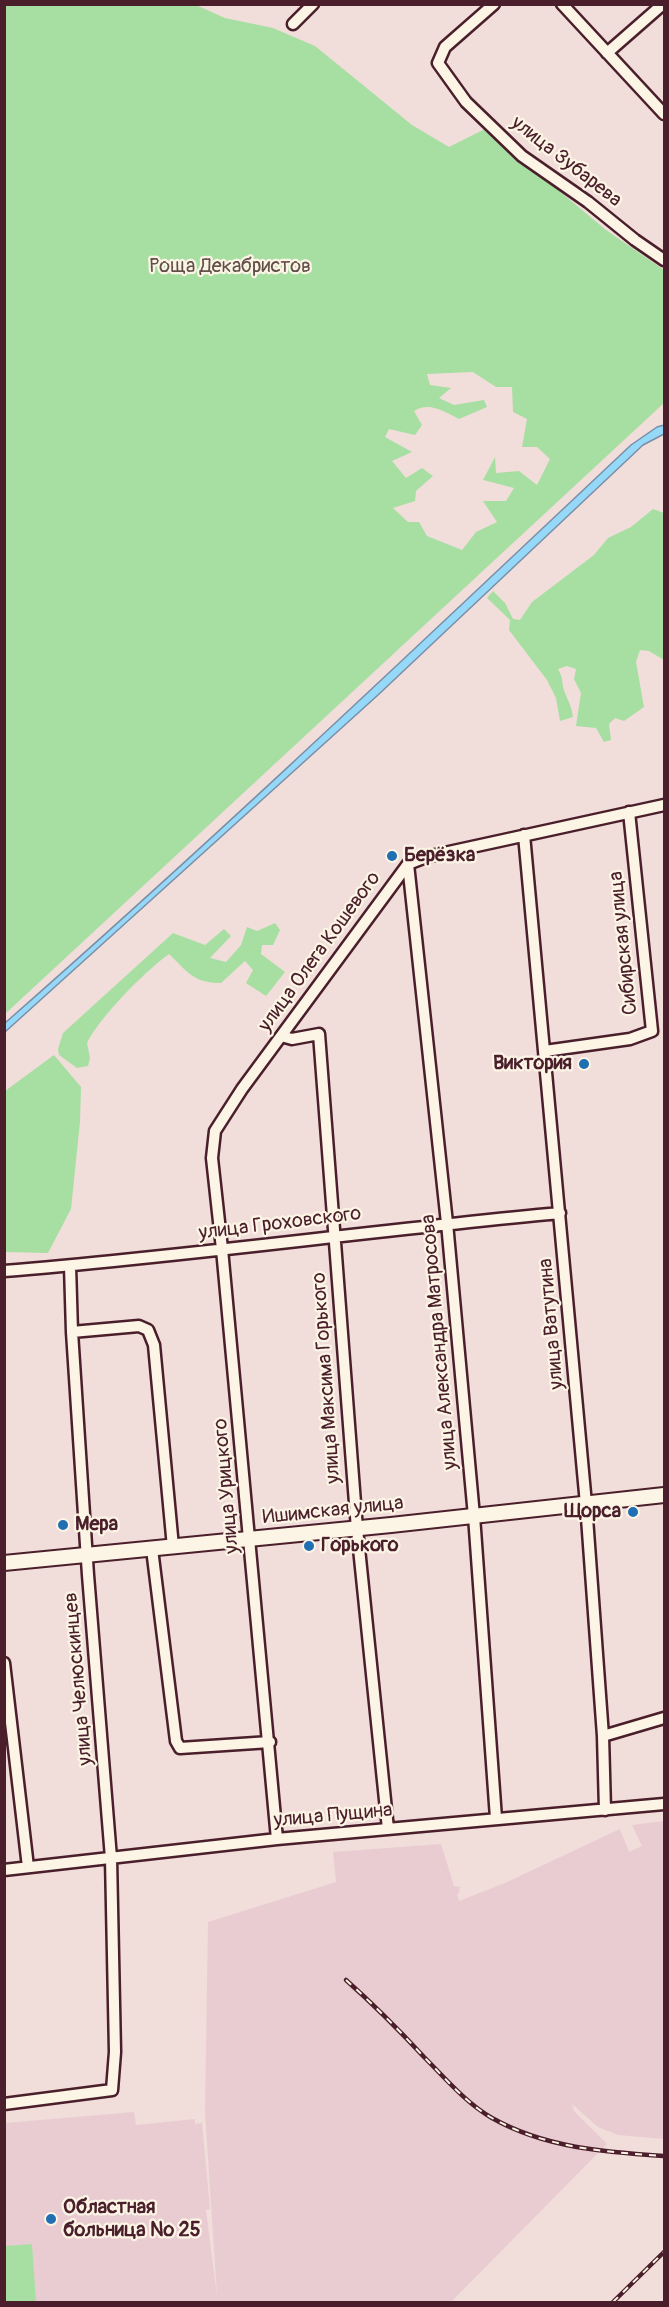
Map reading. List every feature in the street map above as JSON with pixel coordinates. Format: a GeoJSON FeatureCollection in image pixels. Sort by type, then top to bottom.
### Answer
{"type":"FeatureCollection","features":[{"type":"Feature","properties":{"kind":"main road","name":"Ишимская улица"},"geometry":{"type":"LineString","coordinates":[[4,1563],[250,1540],[664,1495]]}},
{"type":"Feature","properties":{"kind":"street"},"geometry":{"type":"LineString","coordinates":[[292,24],[314,4]]}},
{"type":"Feature","properties":{"kind":"street","name":"улица Зубарева"},"geometry":{"type":"LineString","coordinates":[[494,4],[445,47],[438,63],[466,102],[522,156],[664,260]]}},
{"type":"Feature","properties":{"kind":"street"},"geometry":{"type":"LineString","coordinates":[[562,4],[664,114]]}},
{"type":"Feature","properties":{"kind":"street"},"geometry":{"type":"LineString","coordinates":[[608,53],[663,4]]}},
{"type":"Feature","properties":{"kind":"street","name":"улица Олега Кошевого"},"geometry":{"type":"LineString","coordinates":[[215,1131],[242,1089],[408,864],[426,857],[664,805]]}},
{"type":"Feature","properties":{"kind":"street","name":"Сибирская улица"},"geometry":{"type":"LineString","coordinates":[[544,1051],[630,1039],[652,1031],[629,813]]}},
{"type":"Feature","properties":{"kind":"street","name":"улица Ватутина"},"geometry":{"type":"LineString","coordinates":[[524,835],[586,1504],[603,1736],[605,1810]]}},
{"type":"Feature","properties":{"kind":"street","name":"улица Александра Матросова"},"geometry":{"type":"LineString","coordinates":[[408,864],[447,1223],[474,1516],[496,1818]]}},
{"type":"Feature","properties":{"kind":"street","name":"улица Максима Горького"},"geometry":{"type":"LineString","coordinates":[[281,1036],[292,1039],[319,1034],[357,1528],[388,1829]]}},
{"type":"Feature","properties":{"kind":"street","name":"улица Урицкого"},"geometry":{"type":"LineString","coordinates":[[215,1131],[212,1158],[278,1839]]}},
{"type":"Feature","properties":{"kind":"street","name":"улица Гроховского"},"geometry":{"type":"LineString","coordinates":[[4,1270],[70,1266],[447,1223],[560,1213]]}},
{"type":"Feature","properties":{"kind":"street","name":"улица Челюскинцев"},"geometry":{"type":"LineString","coordinates":[[4,2104],[112,2090],[115,2052],[111,1858],[87,1555],[72,1332],[70,1266]]}},
{"type":"Feature","properties":{"kind":"street"},"geometry":{"type":"LineString","coordinates":[[72,1332],[140,1326],[148,1330],[154,1345],[173,1547]]}},
{"type":"Feature","properties":{"kind":"street"},"geometry":{"type":"LineString","coordinates":[[152,1549],[176,1741],[180,1748],[270,1742]]}},
{"type":"Feature","properties":{"kind":"street"},"geometry":{"type":"LineString","coordinates":[[4,1663],[28,1867]]}},
{"type":"Feature","properties":{"kind":"street"},"geometry":{"type":"LineString","coordinates":[[603,1736],[664,1718]]}},
{"type":"Feature","properties":{"kind":"street","name":"улица Пущина"},"geometry":{"type":"LineString","coordinates":[[4,1870],[278,1839],[664,1804]]}},
{"type":"Feature","properties":{"kind":"shaded area"},"geometry":{"type":"Polygon","coordinates":[[[664,1821],[664,2139],[618,2135],[598,2127],[572,2104],[574,2111],[607,2144],[451,2302],[5,2302],[5,2123],[134,2112],[136,2125],[195,2119],[195,2124],[202,2123],[210,2209],[206,2210],[217,2296],[205,2112],[208,1922],[336,1882],[333,1852],[441,1844],[454,1886],[460,1887],[457,1894],[459,1901],[505,1883],[620,1829],[629,1852],[642,1846],[632,1825],[664,1821]]]}},
{"type":"Feature","properties":{"kind":"green space","name":"Роща Декабристов"},"geometry":{"type":"Polygon","coordinates":[[[5,5],[196,5],[225,18],[273,28],[315,46],[412,125],[449,147],[485,129],[606,230],[664,270],[664,403],[5,1014],[5,5]],[[473,372],[427,374],[430,385],[451,388],[439,398],[454,405],[484,400],[487,407],[459,419],[431,407],[420,408],[414,411],[422,425],[415,435],[389,429],[385,437],[412,452],[392,461],[406,478],[422,468],[433,476],[416,491],[415,501],[393,508],[408,522],[419,522],[427,536],[462,550],[476,532],[497,522],[483,501],[506,501],[514,488],[483,480],[495,457],[496,473],[519,471],[537,485],[550,459],[537,447],[522,447],[527,419],[513,412],[512,387],[496,387],[473,372]]]}},
{"type":"Feature","properties":{"kind":"green space"},"geometry":{"type":"Polygon","coordinates":[[[653,509],[664,513],[664,660],[649,651],[640,650],[636,662],[644,707],[624,721],[615,718],[609,724],[611,740],[604,742],[596,728],[576,726],[581,693],[574,679],[576,669],[567,666],[558,669],[573,717],[560,721],[556,698],[547,680],[509,630],[510,620],[487,598],[493,591],[505,603],[513,619],[520,620],[532,602],[594,555],[608,538],[631,527],[653,509]]]}},
{"type":"Feature","properties":{"kind":"green space"},"geometry":{"type":"Polygon","coordinates":[[[275,923],[280,930],[273,945],[262,945],[261,954],[285,972],[266,996],[246,983],[253,970],[245,961],[221,983],[197,979],[169,954],[148,972],[101,1021],[87,1043],[90,1058],[88,1066],[77,1068],[59,1055],[58,1049],[63,1033],[173,933],[205,945],[224,929],[231,936],[210,958],[226,962],[241,945],[247,927],[257,931],[275,923]]]}},
{"type":"Feature","properties":{"kind":"green space"},"geometry":{"type":"Polygon","coordinates":[[[54,1055],[81,1087],[80,1122],[71,1209],[48,1253],[5,1252],[5,1091],[54,1055]]]}},
{"type":"Feature","properties":{"kind":"green space"},"geometry":{"type":"Polygon","coordinates":[[[32,2244],[36,2302],[5,2302],[5,2246],[32,2244]]]}},
{"type":"Feature","properties":{"kind":"water"},"geometry":{"type":"Polygon","coordinates":[[[664,425],[664,434],[643,445],[378,695],[5,1032],[5,1023],[242,809],[631,445],[657,427],[664,425]]]}},
{"type":"Feature","properties":{"kind":"railway"},"geometry":{"type":"LineString","coordinates":[[346,1980],[386,2017],[456,2090],[492,2118],[533,2136],[576,2147],[664,2156]]}},
{"type":"Feature","properties":{"kind":"railway"},"geometry":{"type":"LineString","coordinates":[[613,2302],[664,2252]]}},
{"type":"Feature","properties":{"kind":"place","name":"Берёзка"},"geometry":{"type":"Point","coordinates":[392,856]}},
{"type":"Feature","properties":{"kind":"place","name":"Виктория"},"geometry":{"type":"Point","coordinates":[584,1064]}},
{"type":"Feature","properties":{"kind":"place","name":"Щорса"},"geometry":{"type":"Point","coordinates":[633,1512]}},
{"type":"Feature","properties":{"kind":"place","name":"Мера"},"geometry":{"type":"Point","coordinates":[63,1525]}},
{"type":"Feature","properties":{"kind":"place","name":"Горького"},"geometry":{"type":"Point","coordinates":[309,1546]}},
{"type":"Feature","properties":{"kind":"place","name":"Областная больница № 25"},"geometry":{"type":"Point","coordinates":[51,2219]}}]}
